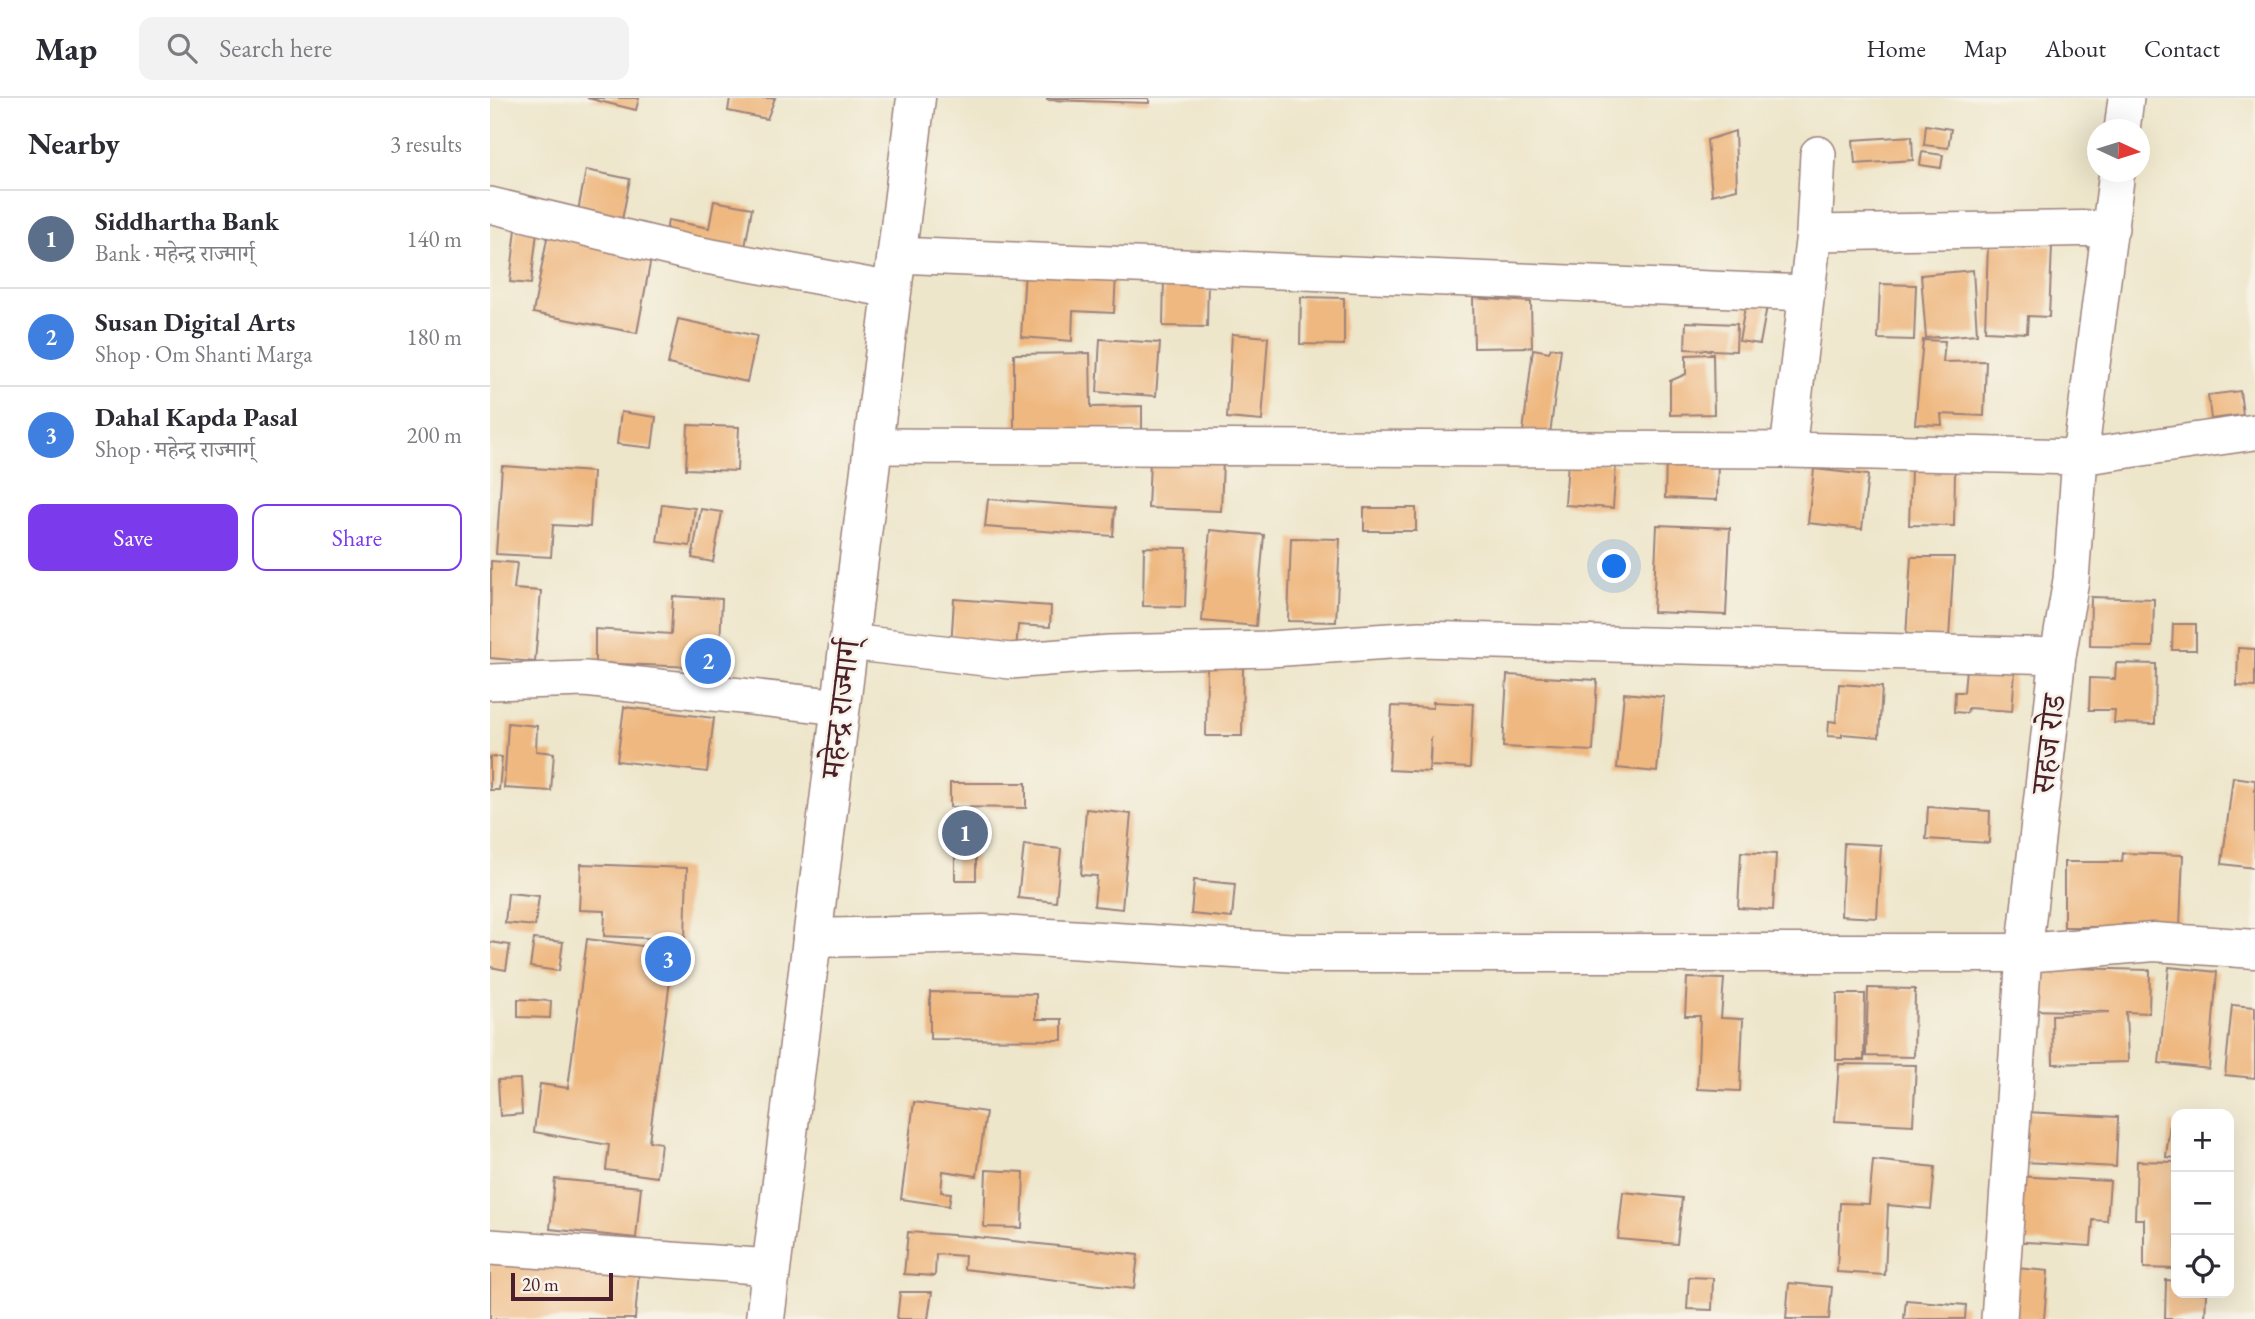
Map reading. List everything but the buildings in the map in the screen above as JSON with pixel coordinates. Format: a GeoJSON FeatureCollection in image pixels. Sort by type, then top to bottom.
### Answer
{"type":"FeatureCollection","features":[{"type":"Feature","properties":{"kind":"main road","name":"महेन्द्र राज्मार्ग्"},"geometry":{"type":"LineString","coordinates":[[765,1319],[916,98]]}},
{"type":"Feature","properties":{"kind":"main road"},"geometry":{"type":"LineString","coordinates":[[812,938],[983,934],[1300,953],[2024,953],[2154,942],[2255,949]]}},
{"type":"Feature","properties":{"kind":"street"},"geometry":{"type":"LineString","coordinates":[[2123,119],[2126,98]]}},
{"type":"Feature","properties":{"kind":"street"},"geometry":{"type":"LineString","coordinates":[[1788,450],[1814,233],[1818,154]]}},
{"type":"Feature","properties":{"kind":"street","name":"सहज रोड"},"geometry":{"type":"LineString","coordinates":[[1999,1319],[2024,953],[2058,656],[2071,580],[2080,457],[2116,182]]}},
{"type":"Feature","properties":{"kind":"street"},"geometry":{"type":"LineString","coordinates":[[490,205],[691,253],[894,273],[1807,293]]}},
{"type":"Feature","properties":{"kind":"street"},"geometry":{"type":"LineString","coordinates":[[1814,233],[2111,228]]}},
{"type":"Feature","properties":{"kind":"street"},"geometry":{"type":"LineString","coordinates":[[873,446],[1788,450],[2080,457],[2255,432]]}},
{"type":"Feature","properties":{"kind":"street"},"geometry":{"type":"LineString","coordinates":[[849,642],[1010,661],[1109,653],[1270,649],[1419,639],[2058,656]]}},
{"type":"Feature","properties":{"kind":"street"},"geometry":{"type":"LineString","coordinates":[[490,682],[584,679],[841,707]]}},
{"type":"Feature","properties":{"kind":"street"},"geometry":{"type":"LineString","coordinates":[[490,1247],[771,1267]]}},
{"type":"Feature","properties":{"kind":"place","name":"Susan Digital Arts"},"geometry":{"type":"Point","coordinates":[708,661]}},
{"type":"Feature","properties":{"kind":"place","name":"Siddhartha Bank"},"geometry":{"type":"Point","coordinates":[965,833]}},
{"type":"Feature","properties":{"kind":"place","name":"Dahal Kapda Pasal"},"geometry":{"type":"Point","coordinates":[668,959]}}]}
